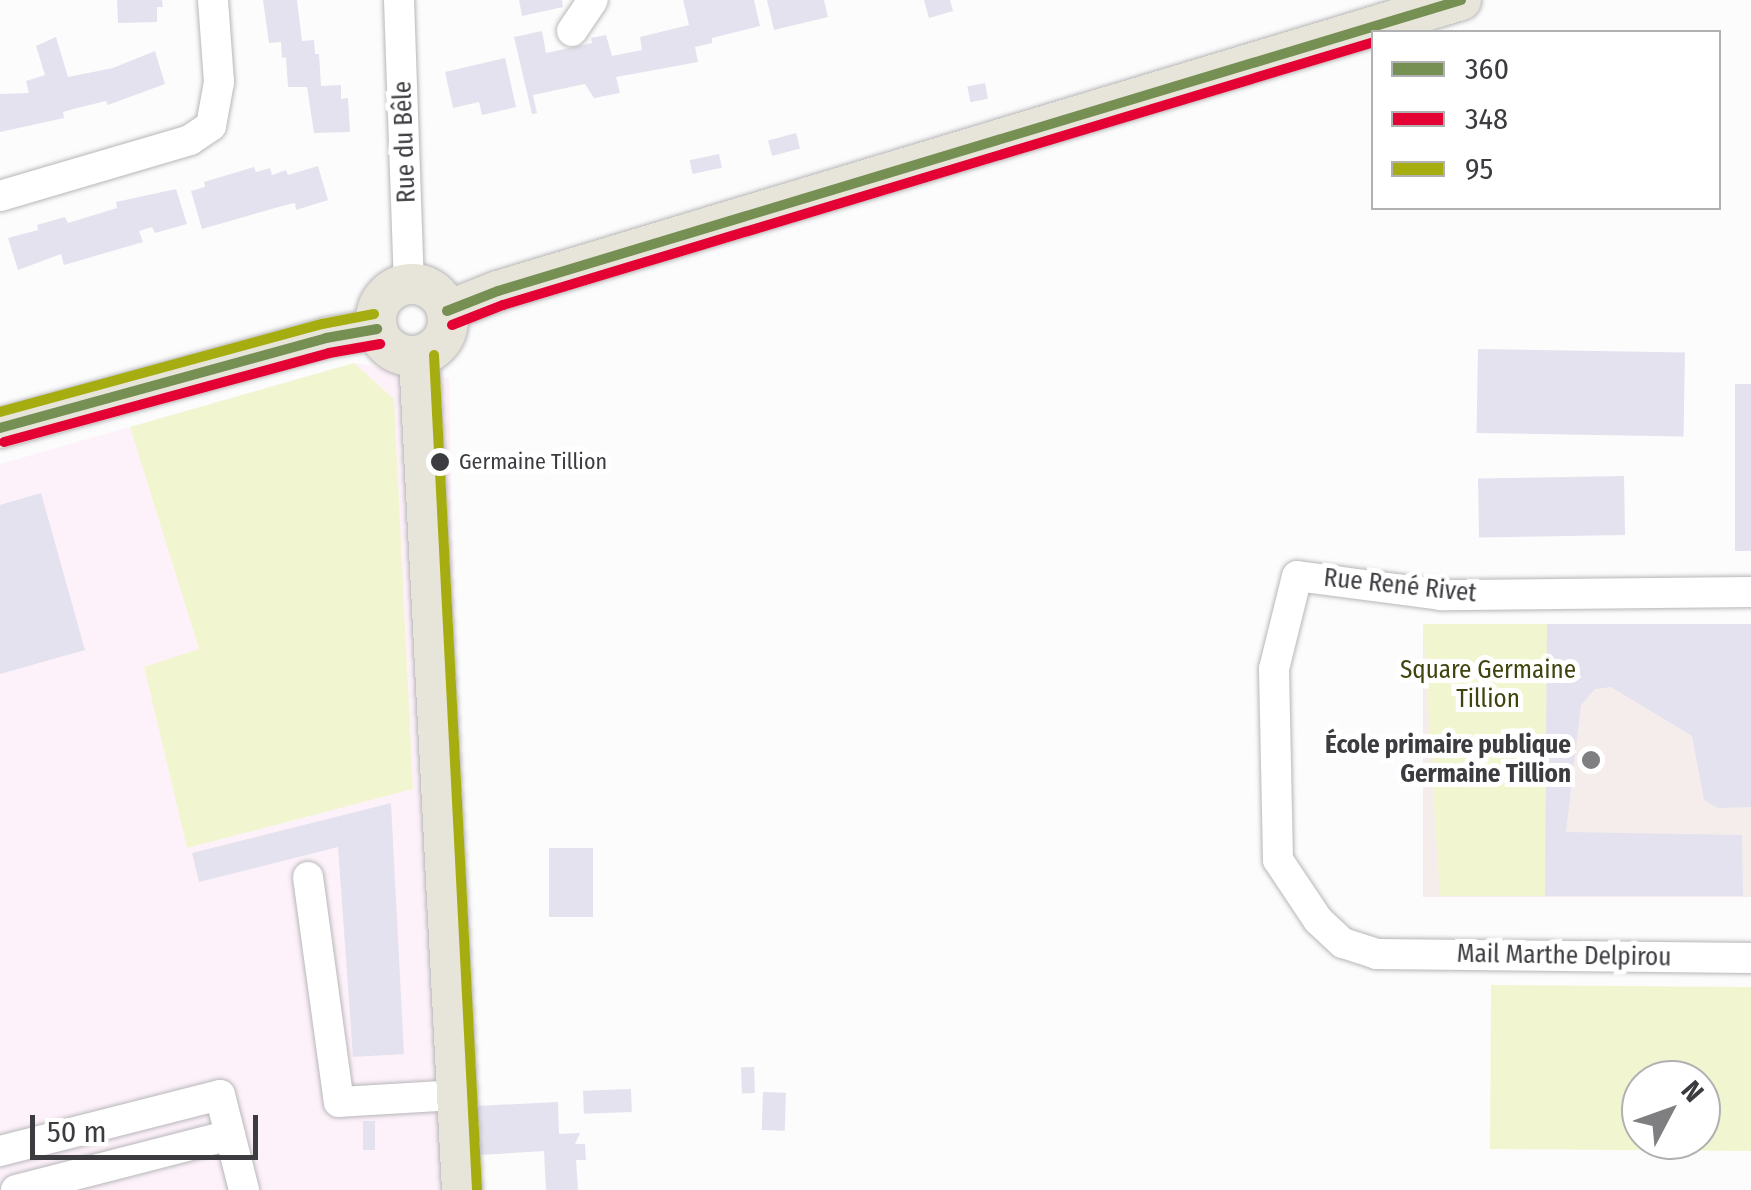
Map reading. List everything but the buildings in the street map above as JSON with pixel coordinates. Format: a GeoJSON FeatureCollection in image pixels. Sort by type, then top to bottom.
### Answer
{"type":"FeatureCollection","features":[{"type":"Feature","properties":{"kind":"main road"},"geometry":{"type":"LineString","coordinates":[[447,311],[498,291],[1461,0]]}},
{"type":"Feature","properties":{"kind":"main road"},"geometry":{"type":"LineString","coordinates":[[409,284],[433,290],[447,311],[441,342],[419,356],[390,349],[377,329],[379,304],[397,287],[409,284]]}},
{"type":"Feature","properties":{"kind":"main road"},"geometry":{"type":"LineString","coordinates":[[0,428],[326,338],[377,329]]}},
{"type":"Feature","properties":{"kind":"main road"},"geometry":{"type":"LineString","coordinates":[[419,356],[462,1190]]}},
{"type":"Feature","properties":{"kind":"street"},"geometry":{"type":"LineString","coordinates":[[0,196],[190,140],[211,126],[219,82],[214,0]]}},
{"type":"Feature","properties":{"kind":"street","name":"Rue du Bêle"},"geometry":{"type":"LineString","coordinates":[[400,0],[409,284]]}},
{"type":"Feature","properties":{"kind":"street"},"geometry":{"type":"LineString","coordinates":[[572,31],[593,0]]}},
{"type":"Feature","properties":{"kind":"street","name":"Rue René Rivet"},"geometry":{"type":"LineString","coordinates":[[1376,954],[1343,943],[1318,920],[1278,860],[1274,669],[1297,576],[1441,595],[1751,592]]}},
{"type":"Feature","properties":{"kind":"street"},"geometry":{"type":"LineString","coordinates":[[308,876],[339,1102],[457,1095]]}},
{"type":"Feature","properties":{"kind":"street","name":"Mail Marthe Delpirou"},"geometry":{"type":"LineString","coordinates":[[1376,954],[1751,958]]}},
{"type":"Feature","properties":{"kind":"street"},"geometry":{"type":"LineString","coordinates":[[0,1151],[220,1094],[244,1190]]}},
{"type":"Feature","properties":{"kind":"street"},"geometry":{"type":"LineString","coordinates":[[16,1190],[230,1135]]}},
{"type":"Feature","properties":{"kind":"shaded area"},"geometry":{"type":"Polygon","coordinates":[[[354,363],[449,378],[458,789],[479,1190],[0,1190],[0,464],[354,363]]]}},
{"type":"Feature","properties":{"kind":"shaded area","name":"École primaire publique Germaine Tillion"},"geometry":{"type":"Polygon","coordinates":[[[1423,624],[1751,624],[1751,897],[1423,897],[1423,624]]]}},
{"type":"Feature","properties":{"kind":"green space"},"geometry":{"type":"Polygon","coordinates":[[[354,363],[394,399],[413,789],[187,848],[144,667],[199,649],[130,427],[354,363]]]}},
{"type":"Feature","properties":{"kind":"green space","name":"Square Germaine Tillion"},"geometry":{"type":"Polygon","coordinates":[[[1423,624],[1547,624],[1545,896],[1440,896],[1423,624]]]}},
{"type":"Feature","properties":{"kind":"green space"},"geometry":{"type":"Polygon","coordinates":[[[1491,985],[1751,987],[1751,1151],[1721,1151],[1721,1060],[1621,1060],[1621,1150],[1490,1149],[1491,985]]]}},
{"type":"Feature","properties":{"kind":"transit line","name":"360"},"geometry":{"type":"LineString","coordinates":[[447,311],[498,291],[1461,0]]}},
{"type":"Feature","properties":{"kind":"transit line","name":"348"},"geometry":{"type":"LineString","coordinates":[[452,325],[503,305],[1371,43]]}},
{"type":"Feature","properties":{"kind":"transit line","name":"95"},"geometry":{"type":"LineString","coordinates":[[0,412],[322,324],[374,314]]}},
{"type":"Feature","properties":{"kind":"transit line","name":"360"},"geometry":{"type":"LineString","coordinates":[[0,428],[326,338],[377,329]]}},
{"type":"Feature","properties":{"kind":"transit line","name":"348"},"geometry":{"type":"LineString","coordinates":[[4,442],[329,353],[380,344]]}},
{"type":"Feature","properties":{"kind":"transit line","name":"95"},"geometry":{"type":"LineString","coordinates":[[434,355],[477,1189]]}},
{"type":"Feature","properties":{"kind":"place","name":"Germaine Tillion"},"geometry":{"type":"Point","coordinates":[440,462]}},
{"type":"Feature","properties":{"kind":"place","name":"École primaire publique Germaine Tillion"},"geometry":{"type":"Point","coordinates":[1591,760]}}]}
